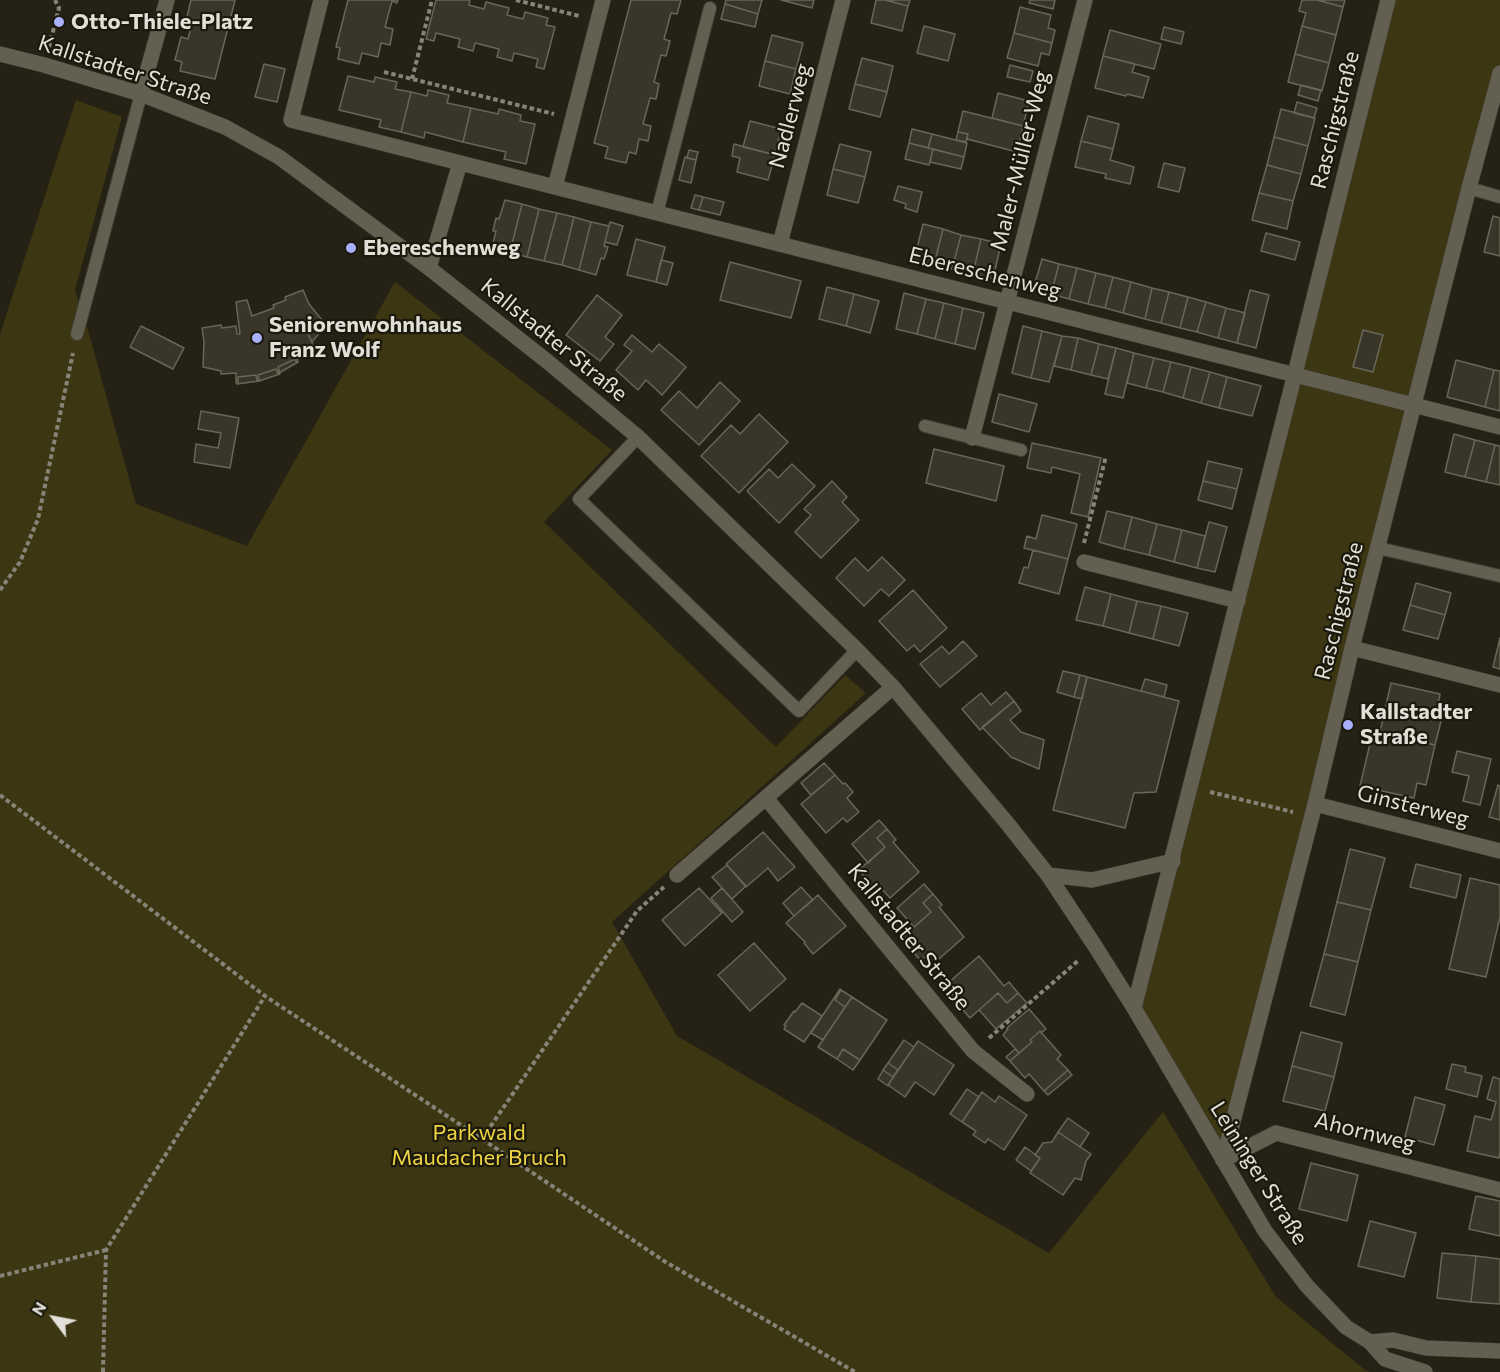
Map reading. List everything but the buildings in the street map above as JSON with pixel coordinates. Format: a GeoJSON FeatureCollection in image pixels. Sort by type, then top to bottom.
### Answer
{"type":"FeatureCollection","features":[{"type":"Feature","properties":{"kind":"street"},"geometry":{"type":"LineString","coordinates":[[141,94],[167,0]]}},
{"type":"Feature","properties":{"kind":"street","name":"Ebereschenweg"},"geometry":{"type":"LineString","coordinates":[[321,0],[291,120],[1500,427]]}},
{"type":"Feature","properties":{"kind":"street"},"geometry":{"type":"LineString","coordinates":[[555,187],[603,0]]}},
{"type":"Feature","properties":{"kind":"street","name":"Nadlerweg"},"geometry":{"type":"LineString","coordinates":[[780,244],[843,0]]}},
{"type":"Feature","properties":{"kind":"street","name":"Maler-Müller-Weg"},"geometry":{"type":"LineString","coordinates":[[972,438],[1085,0]]}},
{"type":"Feature","properties":{"kind":"street","name":"Raschigstraße"},"geometry":{"type":"LineString","coordinates":[[1134,1008],[1296,375],[1388,0]]}},
{"type":"Feature","properties":{"kind":"street","name":"Kallstadter Straße"},"geometry":{"type":"LineString","coordinates":[[0,54],[141,94],[225,127],[279,157],[429,268],[638,437],[893,687],[1048,875],[1134,1008]]}},
{"type":"Feature","properties":{"kind":"street","name":"Raschigstraße"},"geometry":{"type":"LineString","coordinates":[[1223,1160],[1315,804],[1352,648],[1469,188],[1494,120],[1500,73]]}},
{"type":"Feature","properties":{"kind":"street"},"geometry":{"type":"LineString","coordinates":[[429,268],[460,163]]}},
{"type":"Feature","properties":{"kind":"street"},"geometry":{"type":"LineString","coordinates":[[1084,562],[1238,601]]}},
{"type":"Feature","properties":{"kind":"street"},"geometry":{"type":"LineString","coordinates":[[1352,648],[1500,685]]}},
{"type":"Feature","properties":{"kind":"street"},"geometry":{"type":"LineString","coordinates":[[677,875],[893,687]]}},
{"type":"Feature","properties":{"kind":"street","name":"Kallstadter Straße"},"geometry":{"type":"LineString","coordinates":[[766,798],[974,1051],[1027,1094]]}},
{"type":"Feature","properties":{"kind":"street","name":"Ginsterweg"},"geometry":{"type":"LineString","coordinates":[[1315,804],[1500,851]]}},
{"type":"Feature","properties":{"kind":"street"},"geometry":{"type":"LineString","coordinates":[[1048,875],[1092,880],[1173,861]]}},
{"type":"Feature","properties":{"kind":"street","name":"Leininger Straße"},"geometry":{"type":"LineString","coordinates":[[1134,1008],[1265,1231],[1307,1286],[1346,1327],[1370,1342],[1386,1359],[1425,1372]]}},
{"type":"Feature","properties":{"kind":"street","name":"Ahornweg"},"geometry":{"type":"LineString","coordinates":[[1223,1160],[1276,1133],[1500,1190]]}},
{"type":"Feature","properties":{"kind":"street"},"geometry":{"type":"LineString","coordinates":[[1370,1342],[1393,1340],[1426,1348],[1500,1351]]}},
{"type":"Feature","properties":{"kind":"lane"},"geometry":{"type":"LineString","coordinates":[[657,213],[710,8]]}},
{"type":"Feature","properties":{"kind":"lane"},"geometry":{"type":"LineString","coordinates":[[77,334],[141,94]]}},
{"type":"Feature","properties":{"kind":"lane"},"geometry":{"type":"LineString","coordinates":[[1469,188],[1500,196]]}},
{"type":"Feature","properties":{"kind":"lane"},"geometry":{"type":"LineString","coordinates":[[925,426],[1022,450]]}},
{"type":"Feature","properties":{"kind":"lane"},"geometry":{"type":"LineString","coordinates":[[638,437],[579,499],[800,711],[857,650]]}},
{"type":"Feature","properties":{"kind":"lane"},"geometry":{"type":"LineString","coordinates":[[1378,548],[1500,576]]}},
{"type":"Feature","properties":{"kind":"path"},"geometry":{"type":"LineString","coordinates":[[44,65],[60,8],[55,0]]}},
{"type":"Feature","properties":{"kind":"path"},"geometry":{"type":"LineString","coordinates":[[412,79],[432,0]]}},
{"type":"Feature","properties":{"kind":"path"},"geometry":{"type":"LineString","coordinates":[[516,0],[597,21]]}},
{"type":"Feature","properties":{"kind":"path"},"geometry":{"type":"LineString","coordinates":[[384,72],[572,118]]}},
{"type":"Feature","properties":{"kind":"path"},"geometry":{"type":"LineString","coordinates":[[0,590],[20,562],[38,519],[77,334]]}},
{"type":"Feature","properties":{"kind":"path"},"geometry":{"type":"LineString","coordinates":[[1084,562],[1083,549],[1106,456]]}},
{"type":"Feature","properties":{"kind":"path"},"geometry":{"type":"LineString","coordinates":[[1196,771],[1211,773],[1207,791],[1297,813],[1293,829],[1307,833]]}},
{"type":"Feature","properties":{"kind":"path"},"geometry":{"type":"LineString","coordinates":[[0,795],[265,996],[664,1261],[855,1372]]}},
{"type":"Feature","properties":{"kind":"path"},"geometry":{"type":"LineString","coordinates":[[482,1138],[637,911],[677,875]]}},
{"type":"Feature","properties":{"kind":"path"},"geometry":{"type":"LineString","coordinates":[[974,1051],[1095,946]]}},
{"type":"Feature","properties":{"kind":"path"},"geometry":{"type":"LineString","coordinates":[[103,1372],[106,1250],[265,996]]}},
{"type":"Feature","properties":{"kind":"path"},"geometry":{"type":"LineString","coordinates":[[0,1276],[106,1250]]}},
{"type":"Feature","properties":{"kind":"green space"},"geometry":{"type":"Polygon","coordinates":[[[1388,0],[1500,0],[1500,73],[1223,1160],[1134,1008],[1388,0]]]}},
{"type":"Feature","properties":{"kind":"green space","name":"Parkwald Maudacher Bruch"},"geometry":{"type":"Polygon","coordinates":[[[76,100],[122,117],[75,290],[136,504],[247,546],[395,282],[612,450],[544,522],[776,747],[845,675],[866,693],[612,922],[677,1036],[1049,1253],[1163,1112],[1276,1297],[1370,1372],[0,1372],[0,334],[76,100]]]}},
{"type":"Feature","properties":{"kind":"place","name":"Otto-Thiele-Platz"},"geometry":{"type":"Point","coordinates":[59,22]}},
{"type":"Feature","properties":{"kind":"place","name":"Ebereschenweg"},"geometry":{"type":"Point","coordinates":[351,248]}},
{"type":"Feature","properties":{"kind":"place","name":"Seniorenwohnhaus Franz Wolf"},"geometry":{"type":"Point","coordinates":[257,338]}},
{"type":"Feature","properties":{"kind":"place","name":"Kallstadter Straße"},"geometry":{"type":"Point","coordinates":[1348,725]}}]}
